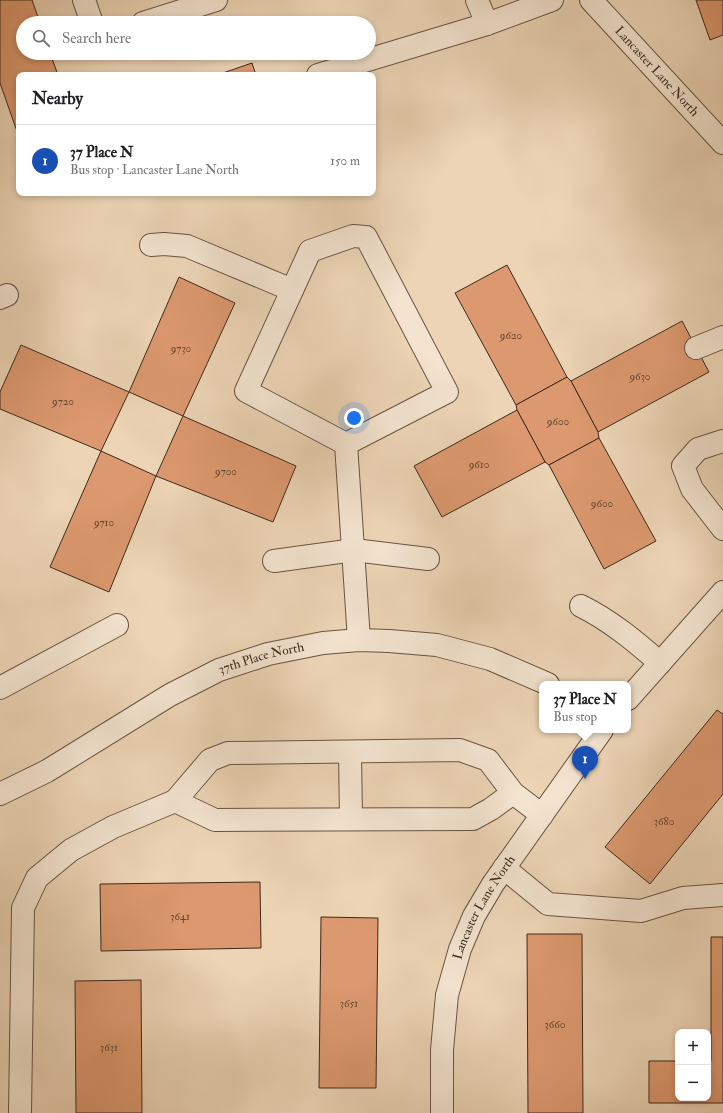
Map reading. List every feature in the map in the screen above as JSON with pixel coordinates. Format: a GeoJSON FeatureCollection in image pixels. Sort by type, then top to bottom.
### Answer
{"type":"FeatureCollection","features":[{"type":"Feature","properties":{"kind":"street"},"geometry":{"type":"LineString","coordinates":[[84,0],[90,16]]}},
{"type":"Feature","properties":{"kind":"street"},"geometry":{"type":"LineString","coordinates":[[165,16],[216,0]]}},
{"type":"Feature","properties":{"kind":"street"},"geometry":{"type":"LineString","coordinates":[[477,0],[488,24]]}},
{"type":"Feature","properties":{"kind":"street"},"geometry":{"type":"LineString","coordinates":[[376,58],[488,24],[552,0]]}},
{"type":"Feature","properties":{"kind":"street","name":"Lancaster Lane North"},"geometry":{"type":"LineString","coordinates":[[591,0],[606,18],[723,142]]}},
{"type":"Feature","properties":{"kind":"street"},"geometry":{"type":"LineString","coordinates":[[328,72],[368,60]]}},
{"type":"Feature","properties":{"kind":"street"},"geometry":{"type":"LineString","coordinates":[[353,236],[366,237],[447,392],[346,444],[246,391],[310,251],[353,236]]}},
{"type":"Feature","properties":{"kind":"street"},"geometry":{"type":"LineString","coordinates":[[151,245],[164,244],[187,246],[292,290]]}},
{"type":"Feature","properties":{"kind":"street"},"geometry":{"type":"LineString","coordinates":[[696,348],[723,337]]}},
{"type":"Feature","properties":{"kind":"street"},"geometry":{"type":"LineString","coordinates":[[723,440],[698,449],[683,466],[692,489],[723,529]]}},
{"type":"Feature","properties":{"kind":"street"},"geometry":{"type":"LineString","coordinates":[[346,444],[359,640]]}},
{"type":"Feature","properties":{"kind":"street"},"geometry":{"type":"LineString","coordinates":[[274,561],[354,550],[428,559]]}},
{"type":"Feature","properties":{"kind":"street"},"geometry":{"type":"LineString","coordinates":[[631,696],[722,594]]}},
{"type":"Feature","properties":{"kind":"street"},"geometry":{"type":"LineString","coordinates":[[581,606],[612,623],[660,663]]}},
{"type":"Feature","properties":{"kind":"street"},"geometry":{"type":"LineString","coordinates":[[0,688],[116,625]]}},
{"type":"Feature","properties":{"kind":"street","name":"37th Place North"},"geometry":{"type":"LineString","coordinates":[[0,794],[47,771],[170,695],[219,670],[268,654],[323,643],[359,640],[437,645],[490,659],[541,681]]}},
{"type":"Feature","properties":{"kind":"street","name":"Lancaster Lane North"},"geometry":{"type":"LineString","coordinates":[[442,1113],[442,1050],[447,995],[460,949],[474,916],[504,868],[600,733]]}},
{"type":"Feature","properties":{"kind":"street"},"geometry":{"type":"LineString","coordinates":[[20,1113],[23,908],[37,878],[71,850],[113,827],[174,801],[210,760],[228,753],[460,750],[488,760],[513,793],[542,815]]}},
{"type":"Feature","properties":{"kind":"street"},"geometry":{"type":"LineString","coordinates":[[350,752],[351,819]]}},
{"type":"Feature","properties":{"kind":"street"},"geometry":{"type":"LineString","coordinates":[[174,801],[215,820],[473,819],[491,809],[513,793]]}},
{"type":"Feature","properties":{"kind":"street"},"geometry":{"type":"LineString","coordinates":[[504,868],[548,904],[641,911],[683,898],[723,895]]}},
{"type":"Feature","properties":{"kind":"building"},"geometry":{"type":"Polygon","coordinates":[[[0,0],[32,0],[38,16],[16,16],[16,60],[53,60],[57,72],[16,72],[16,128],[0,83],[0,0]]]}},
{"type":"Feature","properties":{"kind":"building"},"geometry":{"type":"Polygon","coordinates":[[[696,0],[723,0],[723,35],[710,40],[696,0]]]}},
{"type":"Feature","properties":{"kind":"building"},"geometry":{"type":"Polygon","coordinates":[[[252,63],[255,72],[226,72],[252,63]]]}},
{"type":"Feature","properties":{"kind":"building"},"geometry":{"type":"Polygon","coordinates":[[[507,265],[567,377],[516,405],[455,293],[507,265]]]}},
{"type":"Feature","properties":{"kind":"building"},"geometry":{"type":"Polygon","coordinates":[[[179,277],[235,303],[183,416],[129,392],[179,277]]]}},
{"type":"Feature","properties":{"kind":"building"},"geometry":{"type":"Polygon","coordinates":[[[682,321],[709,372],[598,432],[571,381],[682,321]]]}},
{"type":"Feature","properties":{"kind":"building"},"geometry":{"type":"Polygon","coordinates":[[[21,345],[129,392],[101,451],[0,409],[0,392],[21,345]]]}},
{"type":"Feature","properties":{"kind":"building"},"geometry":{"type":"Polygon","coordinates":[[[567,377],[571,381],[598,432],[599,438],[549,465],[545,462],[517,410],[516,405],[567,377]]]}},
{"type":"Feature","properties":{"kind":"building"},"geometry":{"type":"Polygon","coordinates":[[[517,410],[545,462],[442,517],[414,466],[517,410]]]}},
{"type":"Feature","properties":{"kind":"building"},"geometry":{"type":"Polygon","coordinates":[[[183,416],[296,466],[273,522],[156,476],[183,416]]]}},
{"type":"Feature","properties":{"kind":"building"},"geometry":{"type":"Polygon","coordinates":[[[599,438],[656,541],[604,569],[549,465],[599,438]]]}},
{"type":"Feature","properties":{"kind":"building"},"geometry":{"type":"Polygon","coordinates":[[[101,451],[156,476],[109,592],[50,567],[101,451]]]}},
{"type":"Feature","properties":{"kind":"building"},"geometry":{"type":"Polygon","coordinates":[[[717,710],[723,714],[723,794],[650,884],[605,847],[717,710]]]}},
{"type":"Feature","properties":{"kind":"building"},"geometry":{"type":"Polygon","coordinates":[[[260,882],[261,948],[101,951],[100,884],[260,882]]]}},
{"type":"Feature","properties":{"kind":"building"},"geometry":{"type":"Polygon","coordinates":[[[321,917],[378,918],[376,1088],[319,1088],[321,917]]]}},
{"type":"Feature","properties":{"kind":"building"},"geometry":{"type":"Polygon","coordinates":[[[527,934],[582,934],[583,1113],[528,1113],[527,934]]]}},
{"type":"Feature","properties":{"kind":"building"},"geometry":{"type":"Polygon","coordinates":[[[711,937],[723,937],[723,1103],[649,1103],[649,1061],[675,1061],[675,1101],[711,1101],[711,937]]]}},
{"type":"Feature","properties":{"kind":"building"},"geometry":{"type":"Polygon","coordinates":[[[141,980],[142,1113],[76,1113],[75,981],[141,980]]]}},
{"type":"Feature","properties":{"kind":"place","name":"37 Place N"},"geometry":{"type":"Point","coordinates":[585,779]}}]}
